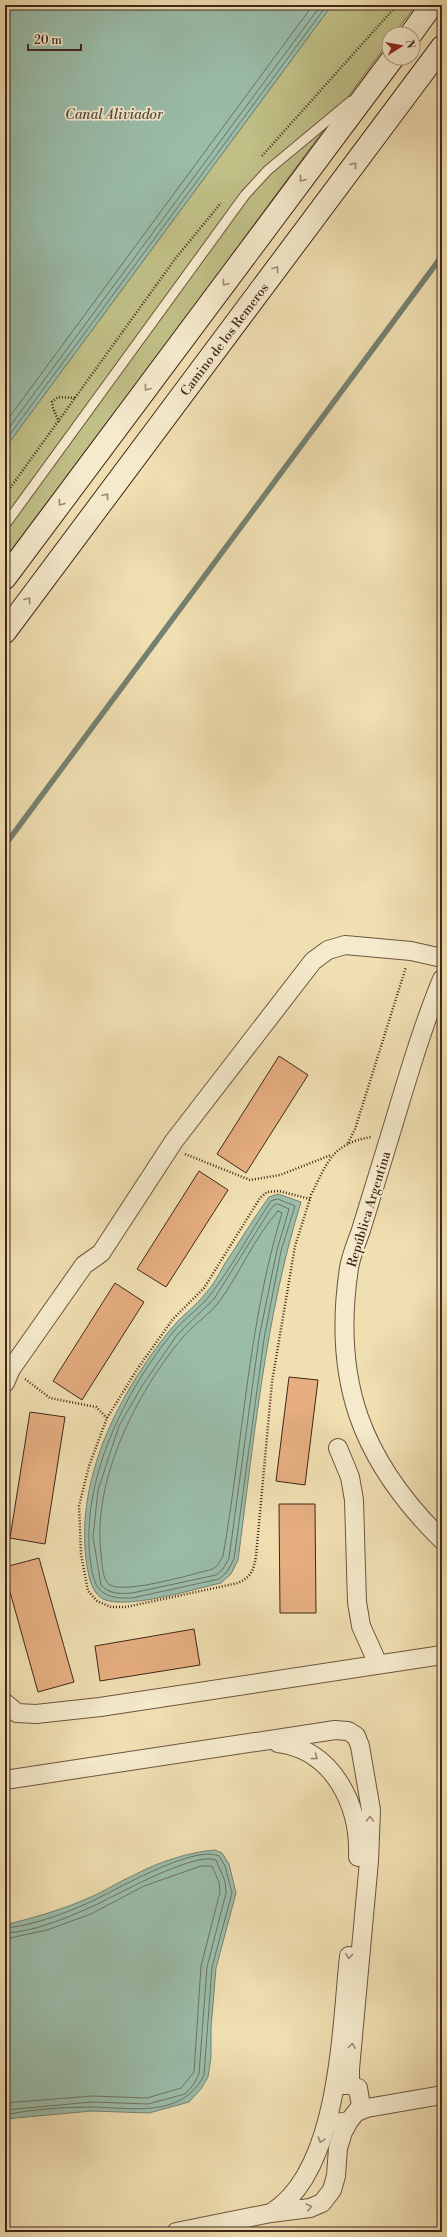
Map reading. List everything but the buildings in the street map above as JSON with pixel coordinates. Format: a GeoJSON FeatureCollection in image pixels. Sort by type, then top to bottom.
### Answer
{"type":"FeatureCollection","features":[{"type":"Feature","properties":{"kind":"main road"},"geometry":{"type":"LineString","coordinates":[[417,26],[432,5]]}},
{"type":"Feature","properties":{"kind":"main road","name":"Camino de los Remeros"},"geometry":{"type":"LineString","coordinates":[[5,632],[442,47]]}},
{"type":"Feature","properties":{"kind":"main road"},"geometry":{"type":"LineString","coordinates":[[5,578],[387,66]]}},
{"type":"Feature","properties":{"kind":"street"},"geometry":{"type":"LineString","coordinates":[[8,1376],[84,1266],[101,1253],[170,1148],[313,961],[328,950],[345,945],[411,951],[442,958]]}},
{"type":"Feature","properties":{"kind":"street","name":"República Argentina"},"geometry":{"type":"LineString","coordinates":[[442,979],[426,1020],[350,1267],[346,1310],[348,1369],[352,1397],[360,1422],[376,1457],[397,1490],[420,1518],[442,1540]]}},
{"type":"Feature","properties":{"kind":"street"},"geometry":{"type":"LineString","coordinates":[[338,1448],[350,1477],[354,1500],[357,1602],[361,1626],[378,1664]]}},
{"type":"Feature","properties":{"kind":"street"},"geometry":{"type":"LineString","coordinates":[[5,1703],[17,1713],[36,1714],[100,1707],[442,1655]]}},
{"type":"Feature","properties":{"kind":"street"},"geometry":{"type":"LineString","coordinates":[[5,1780],[266,1742],[335,1730],[348,1731],[356,1736],[360,1746],[371,1810],[369,1861],[350,2069],[347,2087],[328,2115],[316,2158],[303,2181],[289,2200],[271,2213]]}},
{"type":"Feature","properties":{"kind":"street"},"geometry":{"type":"LineString","coordinates":[[176,2232],[271,2213],[310,2208],[328,2198],[336,2176],[338,2148],[343,2132],[361,2106],[347,2087],[359,1840],[355,1819],[339,1778],[330,1770],[304,1749],[291,1745],[266,1742]]}},
{"type":"Feature","properties":{"kind":"street"},"geometry":{"type":"LineString","coordinates":[[347,2087],[370,2094],[383,2094],[442,2084]]}},
{"type":"Feature","properties":{"kind":"street"},"geometry":{"type":"LineString","coordinates":[[328,2115],[336,2123],[367,2108],[442,2095]]}},
{"type":"Feature","properties":{"kind":"lane"},"geometry":{"type":"LineString","coordinates":[[5,525],[245,195],[268,170],[378,78]]}},
{"type":"Feature","properties":{"kind":"path"},"geometry":{"type":"LineString","coordinates":[[59,422],[52,408],[52,402],[58,397],[76,398]]}},
{"type":"Feature","properties":{"kind":"path"},"geometry":{"type":"LineString","coordinates":[[348,1143],[355,1129],[411,951]]}},
{"type":"Feature","properties":{"kind":"path"},"geometry":{"type":"LineString","coordinates":[[170,1148],[250,1180],[280,1175],[332,1155],[348,1143],[376,1136],[389,1138]]}},
{"type":"Feature","properties":{"kind":"path"},"geometry":{"type":"LineString","coordinates":[[310,1199],[279,1191],[267,1192],[260,1198],[204,1288],[173,1319],[138,1368],[107,1418],[89,1466],[79,1506],[81,1554],[88,1590],[97,1601],[111,1607],[126,1607],[238,1583],[249,1578],[254,1569],[272,1382],[295,1246],[310,1199],[332,1155]]}},
{"type":"Feature","properties":{"kind":"path"},"geometry":{"type":"LineString","coordinates":[[8,1376],[50,1398],[96,1407],[107,1418]]}},
{"type":"Feature","properties":{"kind":"green space"},"geometry":{"type":"Polygon","coordinates":[[[332,5],[416,5],[400,26],[381,26],[381,52],[189,313],[5,558],[5,448],[332,5]]]}},
{"type":"Feature","properties":{"kind":"water","name":"Canal Aliviador"},"geometry":{"type":"Polygon","coordinates":[[[5,5],[332,5],[5,448],[5,5]]]}},
{"type":"Feature","properties":{"kind":"water"},"geometry":{"type":"Polygon","coordinates":[[[278,1194],[301,1202],[278,1290],[269,1335],[255,1425],[238,1560],[231,1574],[221,1583],[178,1594],[144,1600],[114,1602],[103,1599],[95,1592],[89,1576],[86,1559],[85,1528],[88,1497],[95,1466],[106,1437],[134,1380],[152,1354],[174,1325],[202,1298],[211,1287],[269,1197],[278,1194]]]}},
{"type":"Feature","properties":{"kind":"water"},"geometry":{"type":"Polygon","coordinates":[[[215,1850],[222,1853],[229,1864],[236,1893],[216,1968],[211,2028],[211,2057],[208,2077],[201,2089],[189,2102],[149,2113],[92,2111],[5,2119],[5,1925],[74,1904],[164,1862],[185,1855],[215,1850]]]}},
{"type":"Feature","properties":{"kind":"waterway"},"geometry":{"type":"LineString","coordinates":[[5,845],[442,256]]}}]}
